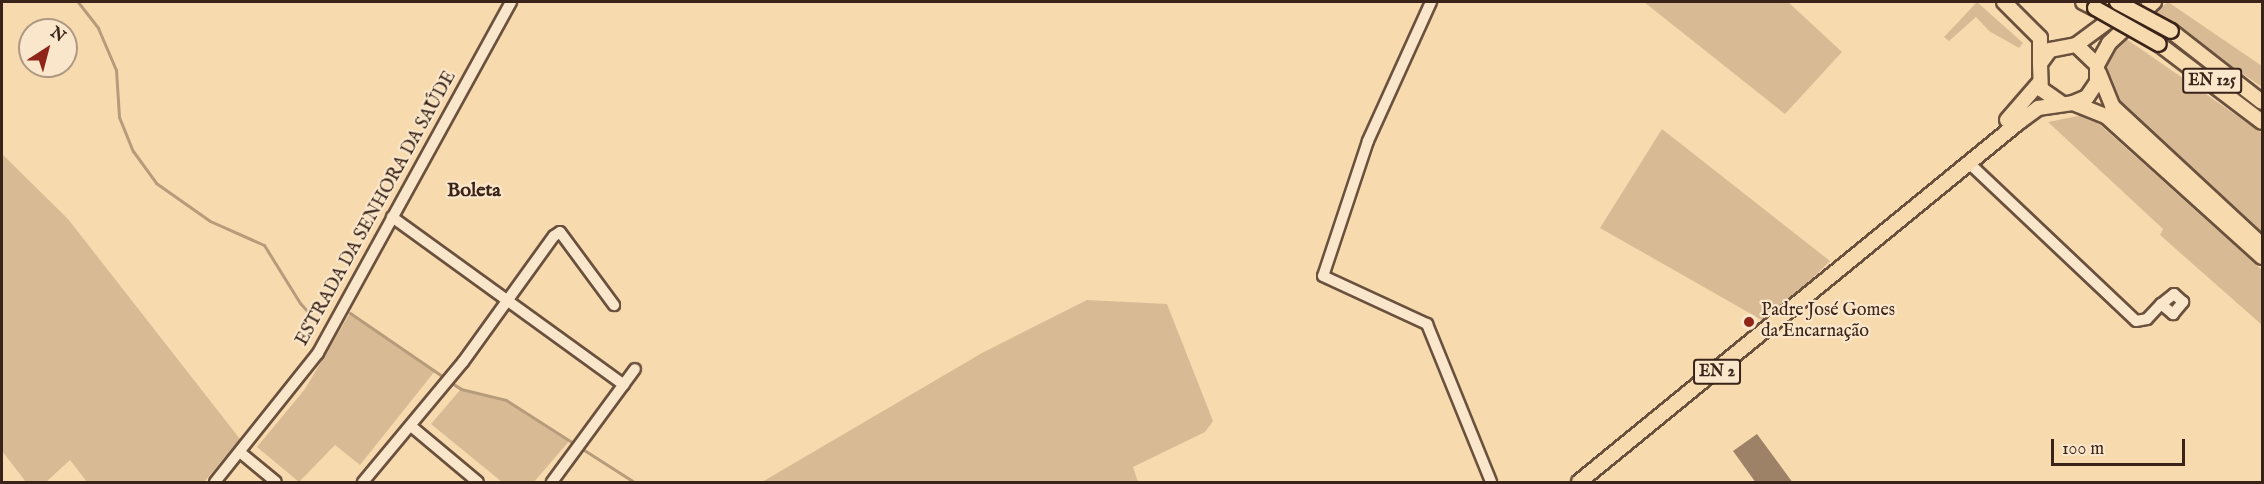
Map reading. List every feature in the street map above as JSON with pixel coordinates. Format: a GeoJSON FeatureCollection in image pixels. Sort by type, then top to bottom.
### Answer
{"type":"FeatureCollection","features":[{"type":"Feature","properties":{"kind":"main road"},"geometry":{"type":"LineString","coordinates":[[2004,2],[2040,38],[2039,78],[2045,94],[2107,117],[2262,257]]}},
{"type":"Feature","properties":{"kind":"main road","name":"EN 125"},"geometry":{"type":"LineString","coordinates":[[2117,2],[2171,32],[2210,58],[2262,102]]}},
{"type":"Feature","properties":{"kind":"main road","name":"EN 2"},"geometry":{"type":"LineString","coordinates":[[1854,259],[2026,104],[2050,50],[2076,45],[2134,2]]}},
{"type":"Feature","properties":{"kind":"main road","name":"EN 2"},"geometry":{"type":"LineString","coordinates":[[1579,483],[2038,108],[2067,103],[2094,90],[2098,69],[2109,43],[2154,2]]}},
{"type":"Feature","properties":{"kind":"main road","name":"EN 125"},"geometry":{"type":"LineString","coordinates":[[2089,5],[2159,44],[2262,122]]}},
{"type":"Feature","properties":{"kind":"main road"},"geometry":{"type":"LineString","coordinates":[[2076,45],[2098,69],[2112,106],[2262,245]]}},
{"type":"Feature","properties":{"kind":"main road"},"geometry":{"type":"LineString","coordinates":[[2210,58],[2262,92]]}},
{"type":"Feature","properties":{"kind":"street","name":"ESTRADA DA SENHORA DA SAÚDE"},"geometry":{"type":"LineString","coordinates":[[215,483],[318,353],[511,2]]}},
{"type":"Feature","properties":{"kind":"street"},"geometry":{"type":"LineString","coordinates":[[1431,2],[1368,141],[1323,276],[1427,324],[1491,483]]}},
{"type":"Feature","properties":{"kind":"street"},"geometry":{"type":"LineString","coordinates":[[1970,164],[2136,321],[2147,319],[2161,304]]}},
{"type":"Feature","properties":{"kind":"street"},"geometry":{"type":"LineString","coordinates":[[392,217],[624,385]]}},
{"type":"Feature","properties":{"kind":"street"},"geometry":{"type":"LineString","coordinates":[[363,483],[452,376],[560,232],[614,305]]}},
{"type":"Feature","properties":{"kind":"street"},"geometry":{"type":"LineString","coordinates":[[552,483],[585,442],[635,369]]}},
{"type":"Feature","properties":{"kind":"street"},"geometry":{"type":"LineString","coordinates":[[411,426],[478,483]]}},
{"type":"Feature","properties":{"kind":"street"},"geometry":{"type":"LineString","coordinates":[[240,453],[276,483]]}},
{"type":"Feature","properties":{"kind":"shaded area"},"geometry":{"type":"Polygon","coordinates":[[[1644,2],[1788,2],[1842,52],[1785,114],[1644,2]]]}},
{"type":"Feature","properties":{"kind":"shaded area"},"geometry":{"type":"Polygon","coordinates":[[[1977,2],[2023,43],[2019,48],[1989,31],[1976,17],[1949,41],[1944,37],[1977,2]]]}},
{"type":"Feature","properties":{"kind":"shaded area"},"geometry":{"type":"Polygon","coordinates":[[[2168,2],[2262,66],[2262,87],[2154,13],[2168,2]]]}},
{"type":"Feature","properties":{"kind":"shaded area"},"geometry":{"type":"Polygon","coordinates":[[[2125,38],[2262,133],[2262,239],[2119,105],[2107,88],[2104,65],[2125,38]]]}},
{"type":"Feature","properties":{"kind":"shaded area"},"geometry":{"type":"Polygon","coordinates":[[[2088,114],[2262,270],[2262,325],[2160,235],[2163,229],[2048,122],[2088,114]]]}},
{"type":"Feature","properties":{"kind":"shaded area"},"geometry":{"type":"Polygon","coordinates":[[[1662,129],[1830,261],[1767,323],[1600,228],[1662,129]]]}},
{"type":"Feature","properties":{"kind":"shaded area"},"geometry":{"type":"Polygon","coordinates":[[[2,154],[68,219],[240,439],[204,482],[87,482],[70,460],[46,482],[26,482],[2,451],[2,154]]]}},
{"type":"Feature","properties":{"kind":"shaded area"},"geometry":{"type":"Polygon","coordinates":[[[1087,300],[1167,304],[1213,421],[1205,432],[1133,467],[1138,482],[762,482],[982,353],[1087,300]]]}},
{"type":"Feature","properties":{"kind":"shaded area"},"geometry":{"type":"Polygon","coordinates":[[[350,313],[435,371],[360,465],[335,445],[299,482],[257,447],[305,389],[350,313]]]}},
{"type":"Feature","properties":{"kind":"shaded area"},"geometry":{"type":"Polygon","coordinates":[[[461,389],[506,400],[570,440],[534,482],[502,482],[431,424],[461,389]]]}},
{"type":"Feature","properties":{"kind":"building"},"geometry":{"type":"Polygon","coordinates":[[[1757,434],[1793,483],[1756,483],[1733,451],[1757,434]]]}},
{"type":"Feature","properties":{"kind":"waterway"},"geometry":{"type":"LineString","coordinates":[[78,2],[98,28],[116,70],[119,117],[133,151],[156,183],[210,221],[264,245],[300,303],[317,322]]}},
{"type":"Feature","properties":{"kind":"waterway"},"geometry":{"type":"LineString","coordinates":[[350,313],[445,378]]}},
{"type":"Feature","properties":{"kind":"waterway"},"geometry":{"type":"LineString","coordinates":[[450,382],[461,389],[506,400],[634,482]]}},
{"type":"Feature","properties":{"kind":"place","name":"Padre José Gomes da Encarnação"},"geometry":{"type":"Point","coordinates":[1749,322]}},
{"type":"Feature","properties":{"kind":"district","name":"Boleta"},"geometry":{"type":"Point","coordinates":[474,190]}}]}
